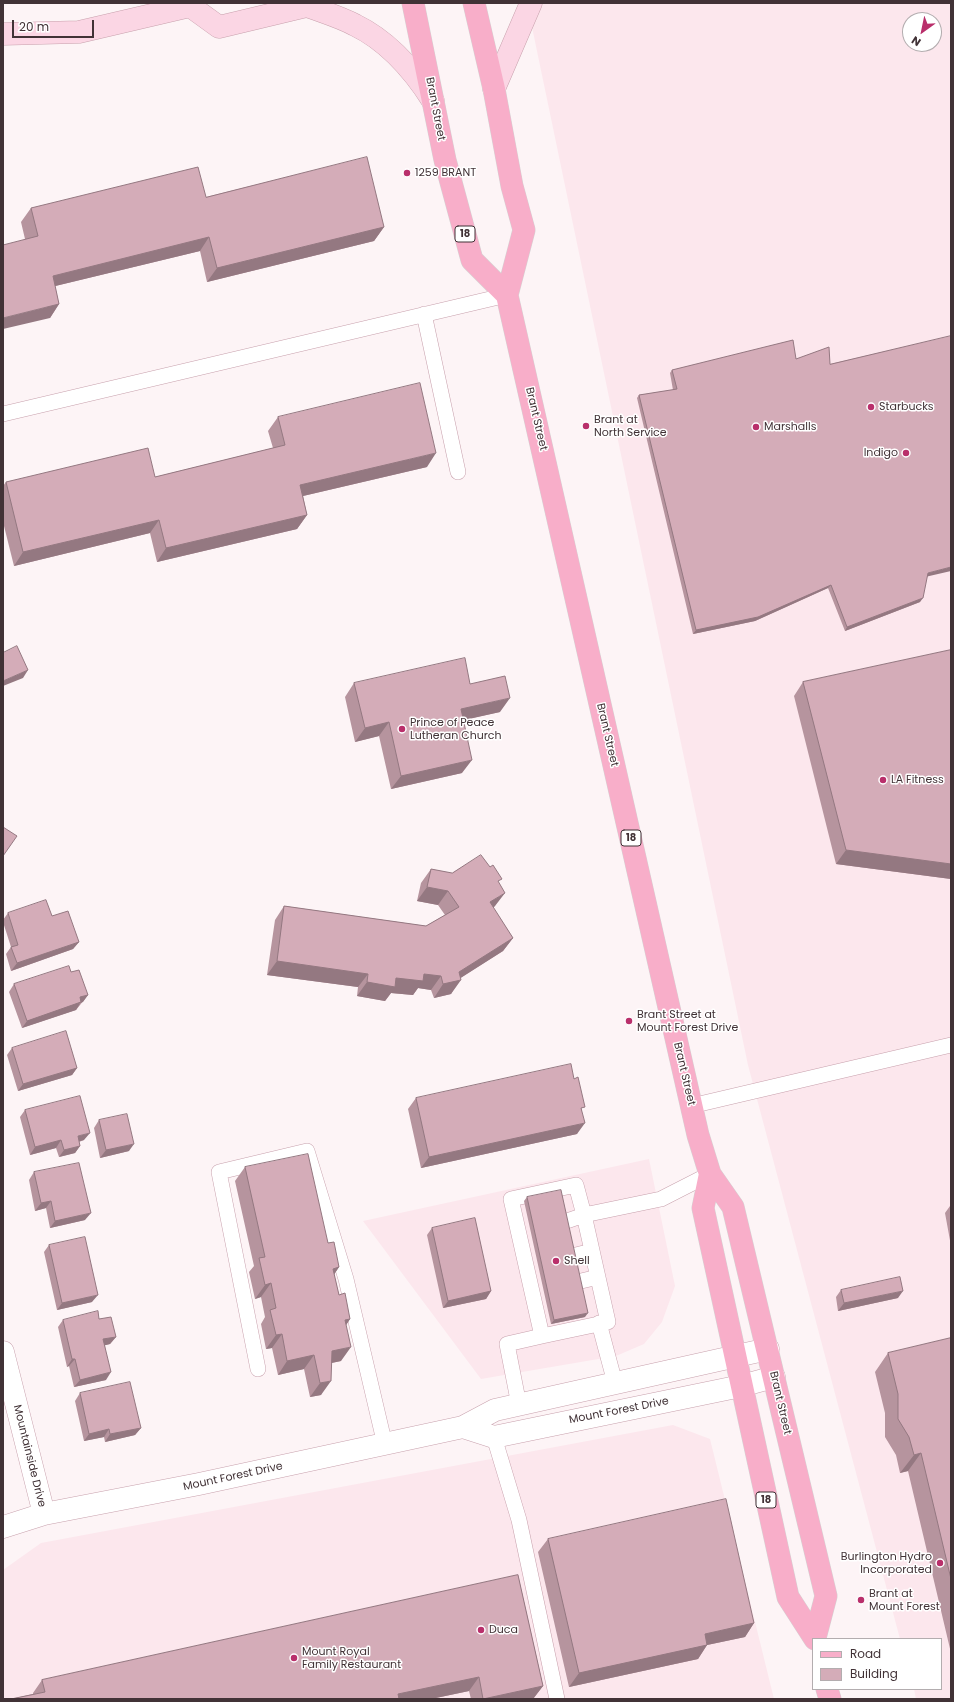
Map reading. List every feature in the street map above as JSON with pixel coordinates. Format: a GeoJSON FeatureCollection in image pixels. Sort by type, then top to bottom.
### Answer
{"type":"FeatureCollection","features":[{"type":"Feature","properties":{"kind":"main road","name":"Brant Street"},"geometry":{"type":"LineString","coordinates":[[413,3],[445,160],[472,260],[508,295]]}},
{"type":"Feature","properties":{"kind":"main road","name":"Brant Street"},"geometry":{"type":"LineString","coordinates":[[474,3],[494,89],[512,186],[524,230],[508,295],[692,1106],[710,1174],[733,1207],[826,1596],[815,1638]]}},
{"type":"Feature","properties":{"kind":"main road","name":"Brant Street"},"geometry":{"type":"LineString","coordinates":[[710,1174],[703,1208],[788,1597],[815,1638]]}},
{"type":"Feature","properties":{"kind":"street"},"geometry":{"type":"LineString","coordinates":[[494,89],[531,3]]}},
{"type":"Feature","properties":{"kind":"street"},"geometry":{"type":"LineString","coordinates":[[3,34],[79,32],[191,4],[219,26],[313,4],[356,25],[380,39],[417,77],[433,102]]}},
{"type":"Feature","properties":{"kind":"street","name":"Mount Forest Drive"},"geometry":{"type":"LineString","coordinates":[[3,1528],[44,1514],[199,1484],[463,1428],[495,1410],[768,1349]]}},
{"type":"Feature","properties":{"kind":"street","name":"Mountainside Drive"},"geometry":{"type":"LineString","coordinates":[[3,1352],[44,1514]]}},
{"type":"Feature","properties":{"kind":"street","name":"Mount Forest Drive"},"geometry":{"type":"LineString","coordinates":[[463,1428],[494,1437],[741,1386],[774,1377]]}},
{"type":"Feature","properties":{"kind":"lane"},"geometry":{"type":"LineString","coordinates":[[3,414],[508,295]]}},
{"type":"Feature","properties":{"kind":"lane"},"geometry":{"type":"LineString","coordinates":[[424,314],[458,472]]}},
{"type":"Feature","properties":{"kind":"lane"},"geometry":{"type":"LineString","coordinates":[[692,1106],[951,1045]]}},
{"type":"Feature","properties":{"kind":"lane"},"geometry":{"type":"LineString","coordinates":[[258,1369],[219,1172],[307,1151],[346,1278],[385,1445]]}},
{"type":"Feature","properties":{"kind":"lane"},"geometry":{"type":"LineString","coordinates":[[564,1222],[584,1216],[661,1199],[710,1174]]}},
{"type":"Feature","properties":{"kind":"lane"},"geometry":{"type":"LineString","coordinates":[[519,1405],[507,1344],[608,1322],[576,1184],[511,1198],[525,1232],[538,1291],[542,1336]]}},
{"type":"Feature","properties":{"kind":"lane"},"geometry":{"type":"LineString","coordinates":[[572,1256],[592,1250]]}},
{"type":"Feature","properties":{"kind":"lane"},"geometry":{"type":"LineString","coordinates":[[577,1282],[598,1277]]}},
{"type":"Feature","properties":{"kind":"lane"},"geometry":{"type":"LineString","coordinates":[[599,1323],[615,1383]]}},
{"type":"Feature","properties":{"kind":"lane"},"geometry":{"type":"LineString","coordinates":[[494,1437],[519,1520],[557,1699]]}},
{"type":"Feature","properties":{"kind":"shaded area"},"geometry":{"type":"Polygon","coordinates":[[[527,3],[951,3],[951,1699],[916,1699],[914,1690],[942,1690],[942,1638],[900,1638],[748,1065],[527,3]]]}},
{"type":"Feature","properties":{"kind":"shaded area"},"geometry":{"type":"Polygon","coordinates":[[[649,1159],[675,1286],[662,1322],[644,1344],[616,1356],[481,1379],[363,1221],[649,1159]]]}},
{"type":"Feature","properties":{"kind":"shaded area"},"geometry":{"type":"Polygon","coordinates":[[[673,1425],[710,1439],[774,1699],[3,1699],[3,1570],[41,1543],[673,1425]]]}},
{"type":"Feature","properties":{"kind":"building"},"geometry":{"type":"Polygon","coordinates":[[[367,157],[384,227],[217,268],[209,237],[53,276],[59,304],[3,318],[3,245],[38,236],[31,208],[198,167],[206,197],[367,157]]]}},
{"type":"Feature","properties":{"kind":"building"},"geometry":{"type":"Polygon","coordinates":[[[951,336],[951,567],[928,573],[923,598],[847,627],[831,585],[758,617],[696,630],[639,395],[677,389],[672,370],[793,340],[796,359],[829,347],[830,364],[951,336]]]}},
{"type":"Feature","properties":{"kind":"building"},"geometry":{"type":"Polygon","coordinates":[[[420,383],[436,453],[300,485],[307,515],[166,548],[159,520],[23,552],[6,482],[148,448],[155,477],[285,445],[278,417],[420,383]]]}},
{"type":"Feature","properties":{"kind":"building"},"geometry":{"type":"Polygon","coordinates":[[[17,646],[28,670],[3,681],[3,653],[17,646]]]}},
{"type":"Feature","properties":{"kind":"building","name":"LA Fitness"},"geometry":{"type":"Polygon","coordinates":[[[951,650],[951,864],[846,850],[803,682],[951,650]]]}},
{"type":"Feature","properties":{"kind":"building","name":"Prince of Peace Lutheran Church"},"geometry":{"type":"Polygon","coordinates":[[[465,658],[470,684],[505,676],[510,698],[461,709],[472,760],[401,776],[389,722],[365,728],[354,683],[465,658]]]}},
{"type":"Feature","properties":{"kind":"building"},"geometry":{"type":"Polygon","coordinates":[[[3,827],[17,836],[3,856],[3,827]]]}},
{"type":"Feature","properties":{"kind":"building"},"geometry":{"type":"Polygon","coordinates":[[[481,855],[490,867],[493,865],[502,879],[498,881],[505,893],[490,902],[513,938],[459,972],[461,980],[443,984],[441,976],[424,974],[423,981],[396,978],[395,987],[367,982],[368,974],[277,961],[284,906],[426,926],[459,907],[448,891],[427,887],[431,869],[452,873],[481,855]]]}},
{"type":"Feature","properties":{"kind":"building"},"geometry":{"type":"Polygon","coordinates":[[[46,900],[52,916],[68,911],[79,942],[17,963],[11,947],[18,945],[8,913],[46,900]]]}},
{"type":"Feature","properties":{"kind":"building"},"geometry":{"type":"Polygon","coordinates":[[[69,966],[71,972],[79,970],[88,995],[80,997],[81,1002],[27,1021],[14,984],[69,966]]]}},
{"type":"Feature","properties":{"kind":"building"},"geometry":{"type":"Polygon","coordinates":[[[66,1031],[77,1068],[23,1084],[12,1048],[66,1031]]]}},
{"type":"Feature","properties":{"kind":"building"},"geometry":{"type":"Polygon","coordinates":[[[571,1064],[574,1079],[578,1077],[585,1107],[581,1108],[585,1123],[429,1157],[416,1098],[571,1064]]]}},
{"type":"Feature","properties":{"kind":"building"},"geometry":{"type":"Polygon","coordinates":[[[80,1096],[90,1133],[78,1136],[80,1146],[64,1150],[61,1140],[35,1147],[25,1110],[80,1096]]]}},
{"type":"Feature","properties":{"kind":"building"},"geometry":{"type":"Polygon","coordinates":[[[127,1114],[134,1144],[106,1150],[99,1120],[127,1114]]]}},
{"type":"Feature","properties":{"kind":"building"},"geometry":{"type":"Polygon","coordinates":[[[308,1154],[328,1243],[334,1242],[339,1267],[333,1269],[339,1295],[345,1293],[350,1319],[345,1320],[351,1347],[332,1351],[331,1381],[320,1383],[314,1355],[287,1361],[282,1334],[276,1335],[270,1310],[276,1308],[271,1283],[265,1285],[259,1258],[265,1257],[245,1167],[308,1154]]]}},
{"type":"Feature","properties":{"kind":"building"},"geometry":{"type":"Polygon","coordinates":[[[79,1163],[91,1213],[55,1221],[51,1201],[41,1203],[34,1172],[79,1163]]]}},
{"type":"Feature","properties":{"kind":"building"},"geometry":{"type":"Polygon","coordinates":[[[561,1190],[588,1313],[554,1320],[527,1197],[561,1190]]]}},
{"type":"Feature","properties":{"kind":"building"},"geometry":{"type":"Polygon","coordinates":[[[475,1218],[491,1291],[448,1301],[432,1228],[475,1218]]]}},
{"type":"Feature","properties":{"kind":"building"},"geometry":{"type":"Polygon","coordinates":[[[85,1237],[98,1295],[62,1303],[49,1245],[85,1237]]]}},
{"type":"Feature","properties":{"kind":"building"},"geometry":{"type":"Polygon","coordinates":[[[900,1277],[903,1291],[844,1303],[841,1290],[900,1277]]]}},
{"type":"Feature","properties":{"kind":"building"},"geometry":{"type":"Polygon","coordinates":[[[98,1311],[99,1319],[111,1317],[116,1337],[103,1339],[111,1372],[80,1380],[75,1359],[72,1359],[63,1320],[98,1311]]]}},
{"type":"Feature","properties":{"kind":"building"},"geometry":{"type":"Polygon","coordinates":[[[951,1338],[951,1579],[921,1453],[914,1455],[909,1437],[898,1419],[898,1394],[888,1353],[951,1338]]]}},
{"type":"Feature","properties":{"kind":"building"},"geometry":{"type":"Polygon","coordinates":[[[130,1382],[141,1428],[110,1434],[109,1429],[89,1434],[80,1393],[130,1382]]]}},
{"type":"Feature","properties":{"kind":"building"},"geometry":{"type":"Polygon","coordinates":[[[726,1499],[754,1623],[705,1634],[707,1645],[579,1673],[548,1539],[726,1499]]]}},
{"type":"Feature","properties":{"kind":"building"},"geometry":{"type":"Polygon","coordinates":[[[518,1575],[543,1686],[483,1699],[479,1677],[398,1694],[399,1699],[11,1699],[45,1692],[42,1680],[518,1575]]]}},
{"type":"Feature","properties":{"kind":"place","name":"1259 BRANT"},"geometry":{"type":"Point","coordinates":[407,173]}},
{"type":"Feature","properties":{"kind":"place","name":"Starbucks"},"geometry":{"type":"Point","coordinates":[871,407]}},
{"type":"Feature","properties":{"kind":"place","name":"Brant at North Service"},"geometry":{"type":"Point","coordinates":[586,426]}},
{"type":"Feature","properties":{"kind":"place","name":"Marshalls"},"geometry":{"type":"Point","coordinates":[756,427]}},
{"type":"Feature","properties":{"kind":"place","name":"Indigo"},"geometry":{"type":"Point","coordinates":[906,453]}},
{"type":"Feature","properties":{"kind":"place","name":"Prince of Peace Lutheran Church"},"geometry":{"type":"Point","coordinates":[402,729]}},
{"type":"Feature","properties":{"kind":"place","name":"LA Fitness"},"geometry":{"type":"Point","coordinates":[883,780]}},
{"type":"Feature","properties":{"kind":"place","name":"Brant Street at Mount Forest Drive"},"geometry":{"type":"Point","coordinates":[629,1021]}},
{"type":"Feature","properties":{"kind":"place","name":"Shell"},"geometry":{"type":"Point","coordinates":[556,1261]}},
{"type":"Feature","properties":{"kind":"place","name":"Burlington Hydro Incorporated"},"geometry":{"type":"Point","coordinates":[940,1563]}},
{"type":"Feature","properties":{"kind":"place","name":"Brant at Mount Forest"},"geometry":{"type":"Point","coordinates":[861,1600]}},
{"type":"Feature","properties":{"kind":"place","name":"Duca"},"geometry":{"type":"Point","coordinates":[481,1630]}},
{"type":"Feature","properties":{"kind":"place","name":"Mount Royal Family Restaurant"},"geometry":{"type":"Point","coordinates":[294,1658]}}]}
